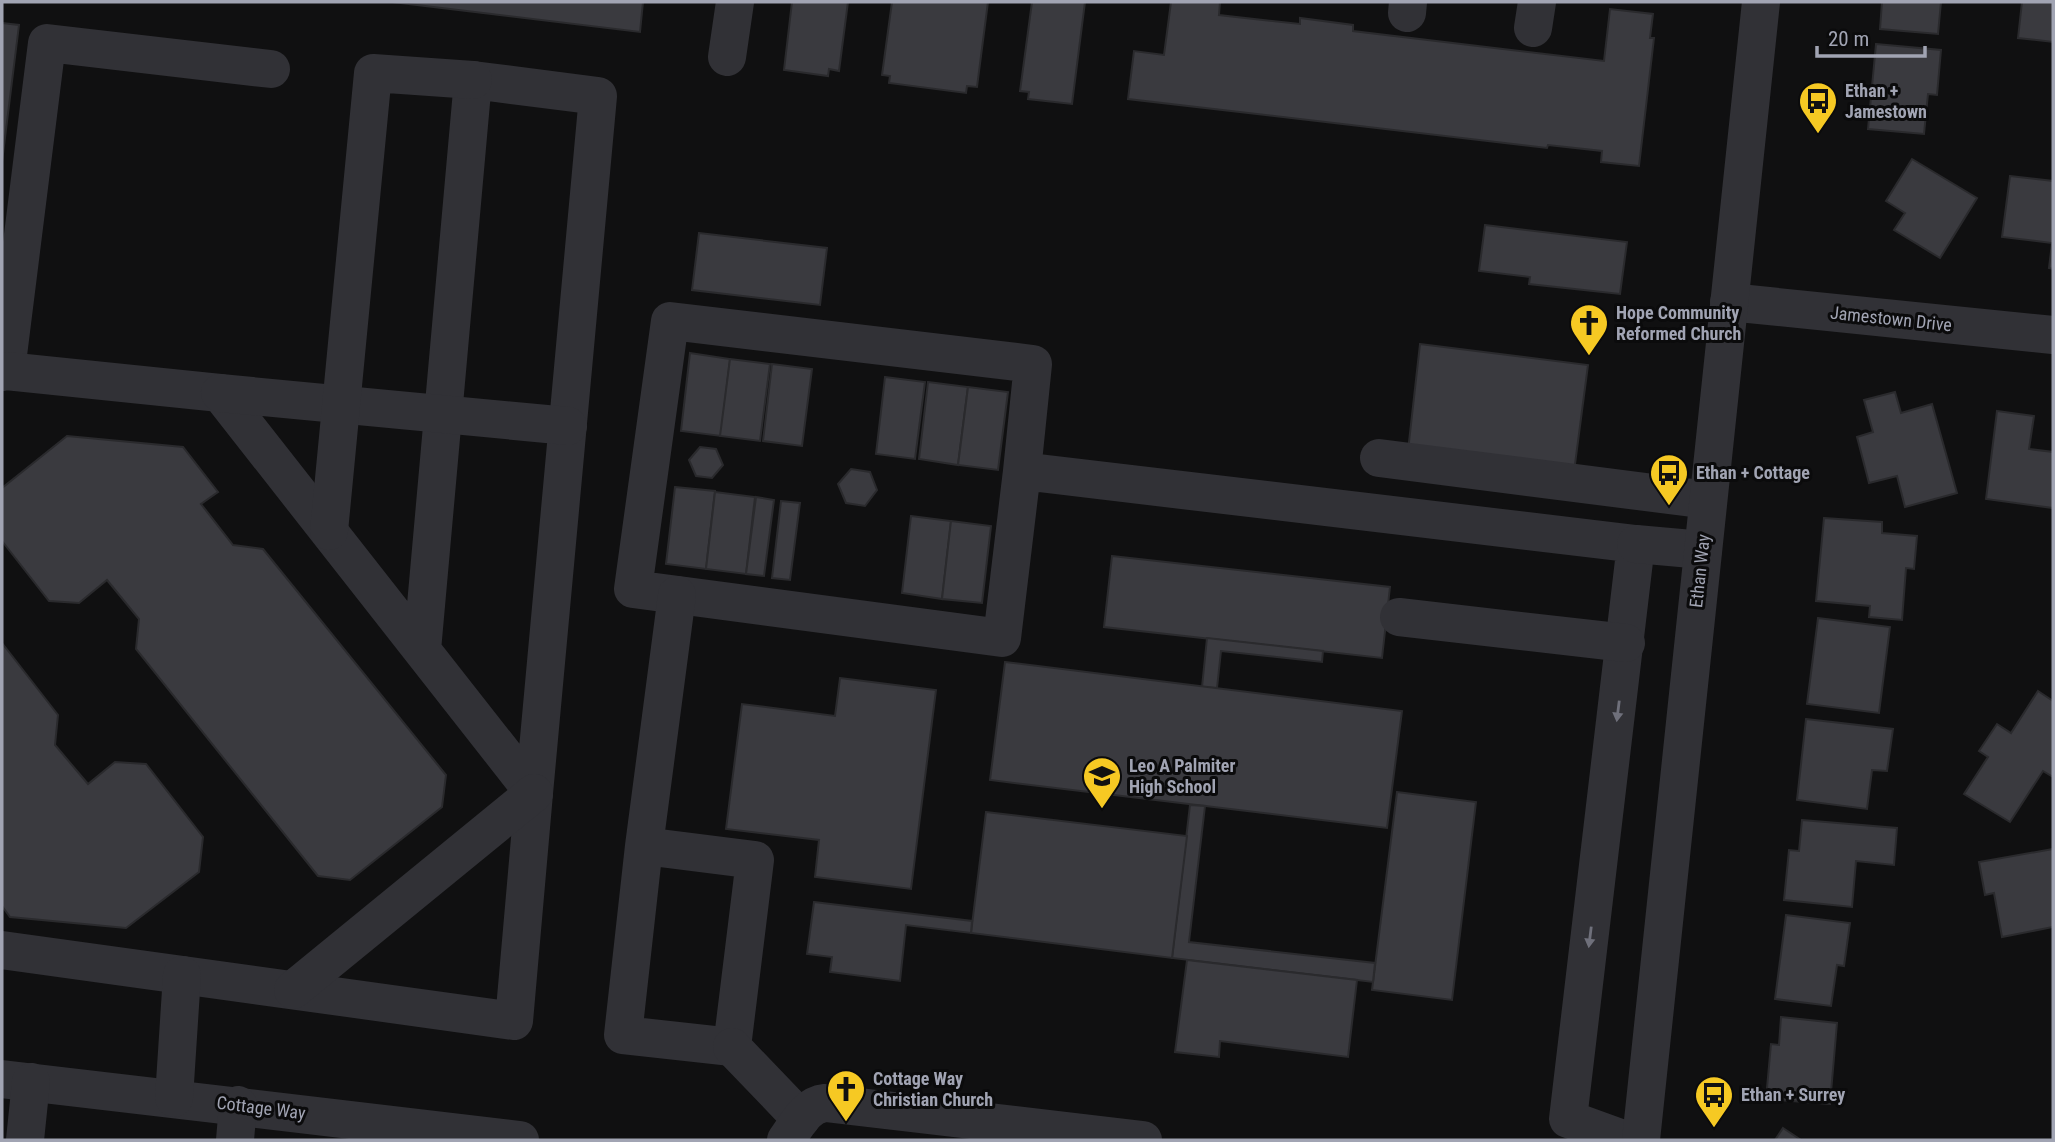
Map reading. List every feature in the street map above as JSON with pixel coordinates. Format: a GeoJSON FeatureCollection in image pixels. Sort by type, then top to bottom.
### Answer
{"type":"FeatureCollection","features":[{"type":"Feature","properties":{"kind":"street"},"geometry":{"type":"LineString","coordinates":[[727,57],[735,2]]}},
{"type":"Feature","properties":{"kind":"street","name":"Ethan Way"},"geometry":{"type":"LineString","coordinates":[[1641,1140],[1761,2]]}},
{"type":"Feature","properties":{"kind":"street"},"geometry":{"type":"LineString","coordinates":[[271,69],[47,43],[4,371],[568,426]]}},
{"type":"Feature","properties":{"kind":"street"},"geometry":{"type":"LineString","coordinates":[[2,950],[514,1021],[598,96],[473,80],[373,73],[329,531]]}},
{"type":"Feature","properties":{"kind":"street"},"geometry":{"type":"LineString","coordinates":[[422,650],[473,80]]}},
{"type":"Feature","properties":{"kind":"street","name":"Jamestown Drive"},"geometry":{"type":"LineString","coordinates":[[1729,302],[2053,335]]}},
{"type":"Feature","properties":{"kind":"street"},"geometry":{"type":"LineString","coordinates":[[670,321],[1033,364],[1022,471],[1002,638],[633,589],[670,321]]}},
{"type":"Feature","properties":{"kind":"street"},"geometry":{"type":"LineString","coordinates":[[220,393],[534,793]]}},
{"type":"Feature","properties":{"kind":"street"},"geometry":{"type":"LineString","coordinates":[[1379,458],[1708,500]]}},
{"type":"Feature","properties":{"kind":"street"},"geometry":{"type":"LineString","coordinates":[[1022,471],[1703,550]]}},
{"type":"Feature","properties":{"kind":"street"},"geometry":{"type":"LineString","coordinates":[[1626,1140],[1568,1119],[1636,544]]}},
{"type":"Feature","properties":{"kind":"street"},"geometry":{"type":"LineString","coordinates":[[677,595],[644,846],[623,1035],[732,1047]]}},
{"type":"Feature","properties":{"kind":"street"},"geometry":{"type":"LineString","coordinates":[[1399,617],[1626,643]]}},
{"type":"Feature","properties":{"kind":"street"},"geometry":{"type":"LineString","coordinates":[[293,990],[534,793]]}},
{"type":"Feature","properties":{"kind":"street"},"geometry":{"type":"LineString","coordinates":[[644,846],[755,860],[732,1047],[794,1130],[809,1108],[825,1103],[1143,1140]]}},
{"type":"Feature","properties":{"kind":"street"},"geometry":{"type":"LineString","coordinates":[[174,1098],[182,975]]}},
{"type":"Feature","properties":{"kind":"street"},"geometry":{"type":"LineString","coordinates":[[16,1080],[25,1140]]}},
{"type":"Feature","properties":{"kind":"street","name":"Cottage Way"},"geometry":{"type":"LineString","coordinates":[[16,1080],[174,1098],[236,1123],[520,1140]]}},
{"type":"Feature","properties":{"kind":"building"},"geometry":{"type":"Polygon","coordinates":[[[392,2],[643,2],[640,32],[392,2]]]}},
{"type":"Feature","properties":{"kind":"building"},"geometry":{"type":"Polygon","coordinates":[[[792,2],[848,2],[839,71],[829,69],[828,76],[784,70],[792,2]]]}},
{"type":"Feature","properties":{"kind":"building"},"geometry":{"type":"Polygon","coordinates":[[[892,2],[988,2],[977,87],[967,86],[966,93],[889,83],[890,76],[882,75],[892,2]]]}},
{"type":"Feature","properties":{"kind":"building"},"geometry":{"type":"Polygon","coordinates":[[[1032,2],[1085,2],[1072,104],[1028,99],[1029,92],[1020,91],[1032,2]]]}},
{"type":"Feature","properties":{"kind":"building"},"geometry":{"type":"Polygon","coordinates":[[[1171,2],[1220,2],[1219,15],[1300,24],[1300,18],[1353,25],[1353,31],[1604,61],[1610,9],[1653,14],[1650,38],[1654,38],[1639,166],[1601,162],[1602,151],[1548,145],[1547,148],[1128,99],[1134,51],[1164,55],[1171,2]]]}},
{"type":"Feature","properties":{"kind":"building"},"geometry":{"type":"Polygon","coordinates":[[[1882,2],[1941,2],[1938,34],[1880,29],[1882,2]]]}},
{"type":"Feature","properties":{"kind":"building"},"geometry":{"type":"Polygon","coordinates":[[[2022,2],[2053,2],[2053,42],[2018,38],[2022,2]]]}},
{"type":"Feature","properties":{"kind":"building"},"geometry":{"type":"Polygon","coordinates":[[[2,23],[19,25],[2,162],[2,23]]]}},
{"type":"Feature","properties":{"kind":"building"},"geometry":{"type":"Polygon","coordinates":[[[1876,44],[1941,50],[1937,95],[1928,94],[1924,134],[1868,129],[1876,44]]]}},
{"type":"Feature","properties":{"kind":"building"},"geometry":{"type":"Polygon","coordinates":[[[1912,159],[1977,198],[1940,258],[1894,230],[1905,213],[1886,201],[1912,159]]]}},
{"type":"Feature","properties":{"kind":"building"},"geometry":{"type":"Polygon","coordinates":[[[2010,176],[2053,181],[2053,269],[2049,268],[2052,243],[2002,237],[2010,176]]]}},
{"type":"Feature","properties":{"kind":"building"},"geometry":{"type":"Polygon","coordinates":[[[1485,225],[1627,242],[1620,294],[1529,284],[1530,277],[1479,271],[1485,225]]]}},
{"type":"Feature","properties":{"kind":"building"},"geometry":{"type":"Polygon","coordinates":[[[699,233],[827,248],[820,305],[692,290],[699,233]]]}},
{"type":"Feature","properties":{"kind":"building"},"geometry":{"type":"Polygon","coordinates":[[[1420,344],[1588,365],[1574,472],[1408,451],[1420,344]]]}},
{"type":"Feature","properties":{"kind":"building"},"geometry":{"type":"Polygon","coordinates":[[[690,353],[730,359],[721,436],[681,431],[690,353]]]}},
{"type":"Feature","properties":{"kind":"building"},"geometry":{"type":"Polygon","coordinates":[[[730,359],[770,364],[760,441],[720,436],[730,359]]]}},
{"type":"Feature","properties":{"kind":"building"},"geometry":{"type":"Polygon","coordinates":[[[772,364],[812,369],[802,446],[763,441],[772,364]]]}},
{"type":"Feature","properties":{"kind":"building"},"geometry":{"type":"Polygon","coordinates":[[[885,377],[925,382],[915,459],[876,454],[885,377]]]}},
{"type":"Feature","properties":{"kind":"building"},"geometry":{"type":"Polygon","coordinates":[[[928,382],[968,387],[958,465],[919,459],[928,382]]]}},
{"type":"Feature","properties":{"kind":"building"},"geometry":{"type":"Polygon","coordinates":[[[968,387],[1008,392],[998,470],[958,465],[968,387]]]}},
{"type":"Feature","properties":{"kind":"building"},"geometry":{"type":"Polygon","coordinates":[[[1895,392],[1901,413],[1932,404],[1957,493],[1905,507],[1897,476],[1869,483],[1857,437],[1873,432],[1864,400],[1895,392]]]}},
{"type":"Feature","properties":{"kind":"building"},"geometry":{"type":"Polygon","coordinates":[[[1997,411],[2034,416],[2029,449],[2053,452],[2053,508],[1986,499],[1997,411]]]}},
{"type":"Feature","properties":{"kind":"building"},"geometry":{"type":"Polygon","coordinates":[[[67,436],[183,447],[218,492],[201,504],[233,545],[263,549],[446,775],[442,807],[350,880],[318,876],[136,649],[139,619],[107,580],[79,603],[49,601],[2,541],[2,488],[67,436]]]}},
{"type":"Feature","properties":{"kind":"building"},"geometry":{"type":"Polygon","coordinates":[[[700,447],[716,449],[723,465],[712,478],[696,476],[689,460],[700,447]]]}},
{"type":"Feature","properties":{"kind":"building"},"geometry":{"type":"Polygon","coordinates":[[[851,469],[870,472],[877,490],[865,506],[846,503],[838,484],[851,469]]]}},
{"type":"Feature","properties":{"kind":"building"},"geometry":{"type":"Polygon","coordinates":[[[675,487],[715,491],[706,569],[666,564],[675,487]]]}},
{"type":"Feature","properties":{"kind":"building"},"geometry":{"type":"Polygon","coordinates":[[[715,492],[755,497],[746,574],[706,569],[715,492]]]}},
{"type":"Feature","properties":{"kind":"building"},"geometry":{"type":"Polygon","coordinates":[[[756,497],[774,500],[764,576],[746,574],[756,497]]]}},
{"type":"Feature","properties":{"kind":"building"},"geometry":{"type":"Polygon","coordinates":[[[781,501],[800,503],[790,580],[772,578],[781,501]]]}},
{"type":"Feature","properties":{"kind":"building"},"geometry":{"type":"Polygon","coordinates":[[[911,516],[951,521],[942,599],[902,593],[911,516]]]}},
{"type":"Feature","properties":{"kind":"building"},"geometry":{"type":"Polygon","coordinates":[[[1824,518],[1882,522],[1882,533],[1917,536],[1914,569],[1906,568],[1902,620],[1869,617],[1870,606],[1816,601],[1824,518]]]}},
{"type":"Feature","properties":{"kind":"building"},"geometry":{"type":"Polygon","coordinates":[[[951,521],[991,526],[982,603],[942,599],[951,521]]]}},
{"type":"Feature","properties":{"kind":"building"},"geometry":{"type":"Polygon","coordinates":[[[1112,556],[1390,587],[1382,658],[1104,627],[1112,556]]]}},
{"type":"Feature","properties":{"kind":"building"},"geometry":{"type":"Polygon","coordinates":[[[1818,618],[1890,627],[1879,713],[1807,704],[1818,618]]]}},
{"type":"Feature","properties":{"kind":"building"},"geometry":{"type":"Polygon","coordinates":[[[1207,638],[1323,651],[1322,662],[1221,651],[1217,688],[1202,687],[1207,638]]]}},
{"type":"Feature","properties":{"kind":"building"},"geometry":{"type":"Polygon","coordinates":[[[2,643],[58,715],[55,745],[88,784],[115,762],[146,764],[203,837],[199,872],[126,928],[10,917],[2,906],[2,643]]]}},
{"type":"Feature","properties":{"kind":"building"},"geometry":{"type":"Polygon","coordinates":[[[1005,662],[1402,711],[1387,828],[990,780],[1005,662]]]}},
{"type":"Feature","properties":{"kind":"building"},"geometry":{"type":"Polygon","coordinates":[[[840,678],[936,690],[911,889],[815,877],[819,840],[726,829],[742,704],[835,716],[840,678]]]}},
{"type":"Feature","properties":{"kind":"building"},"geometry":{"type":"Polygon","coordinates":[[[2038,691],[2053,701],[2053,777],[2043,771],[2010,822],[1964,794],[1988,757],[1979,751],[1997,724],[2011,733],[2038,691]]]}},
{"type":"Feature","properties":{"kind":"building"},"geometry":{"type":"Polygon","coordinates":[[[1806,719],[1893,729],[1887,771],[1872,770],[1867,809],[1797,800],[1806,719]]]}},
{"type":"Feature","properties":{"kind":"building"},"geometry":{"type":"Polygon","coordinates":[[[1397,792],[1476,802],[1452,1000],[1372,990],[1397,792]]]}},
{"type":"Feature","properties":{"kind":"building"},"geometry":{"type":"Polygon","coordinates":[[[1190,805],[1205,806],[1189,942],[1375,963],[1373,982],[1172,958],[1190,805]]]}},
{"type":"Feature","properties":{"kind":"building"},"geometry":{"type":"Polygon","coordinates":[[[986,812],[1187,836],[1172,958],[971,933],[986,812]]]}},
{"type":"Feature","properties":{"kind":"building"},"geometry":{"type":"Polygon","coordinates":[[[1802,820],[1897,828],[1894,865],[1856,861],[1852,907],[1784,900],[1789,850],[1799,851],[1802,820]]]}},
{"type":"Feature","properties":{"kind":"building"},"geometry":{"type":"Polygon","coordinates":[[[2053,849],[2053,927],[2002,937],[1994,893],[1985,895],[1979,862],[2053,849]]]}},
{"type":"Feature","properties":{"kind":"building"},"geometry":{"type":"Polygon","coordinates":[[[814,902],[972,921],[971,933],[906,925],[900,981],[830,972],[832,957],[807,954],[814,902]]]}},
{"type":"Feature","properties":{"kind":"building"},"geometry":{"type":"Polygon","coordinates":[[[1786,915],[1850,923],[1844,966],[1837,965],[1831,1006],[1775,999],[1786,915]]]}},
{"type":"Feature","properties":{"kind":"building"},"geometry":{"type":"Polygon","coordinates":[[[1187,960],[1357,980],[1348,1057],[1220,1041],[1219,1057],[1175,1052],[1187,960]]]}},
{"type":"Feature","properties":{"kind":"building"},"geometry":{"type":"Polygon","coordinates":[[[1781,1017],[1837,1023],[1830,1104],[1766,1099],[1771,1044],[1779,1045],[1781,1017]]]}},
{"type":"Feature","properties":{"kind":"building"},"geometry":{"type":"Polygon","coordinates":[[[1783,1128],[1801,1140],[1775,1140],[1783,1128]]]}},
{"type":"Feature","properties":{"kind":"place","name":"Ethan + Jamestown"},"geometry":{"type":"Point","coordinates":[1818,135]}},
{"type":"Feature","properties":{"kind":"place","name":"Hope Community Reformed Church"},"geometry":{"type":"Point","coordinates":[1589,357]}},
{"type":"Feature","properties":{"kind":"place","name":"Ethan + Cottage"},"geometry":{"type":"Point","coordinates":[1669,507]}},
{"type":"Feature","properties":{"kind":"place","name":"Leo A Palmiter High School"},"geometry":{"type":"Point","coordinates":[1102,810]}},
{"type":"Feature","properties":{"kind":"place","name":"Cottage Way Christian Church"},"geometry":{"type":"Point","coordinates":[846,1123]}},
{"type":"Feature","properties":{"kind":"place","name":"Ethan + Surrey"},"geometry":{"type":"Point","coordinates":[1714,1129]}}]}
